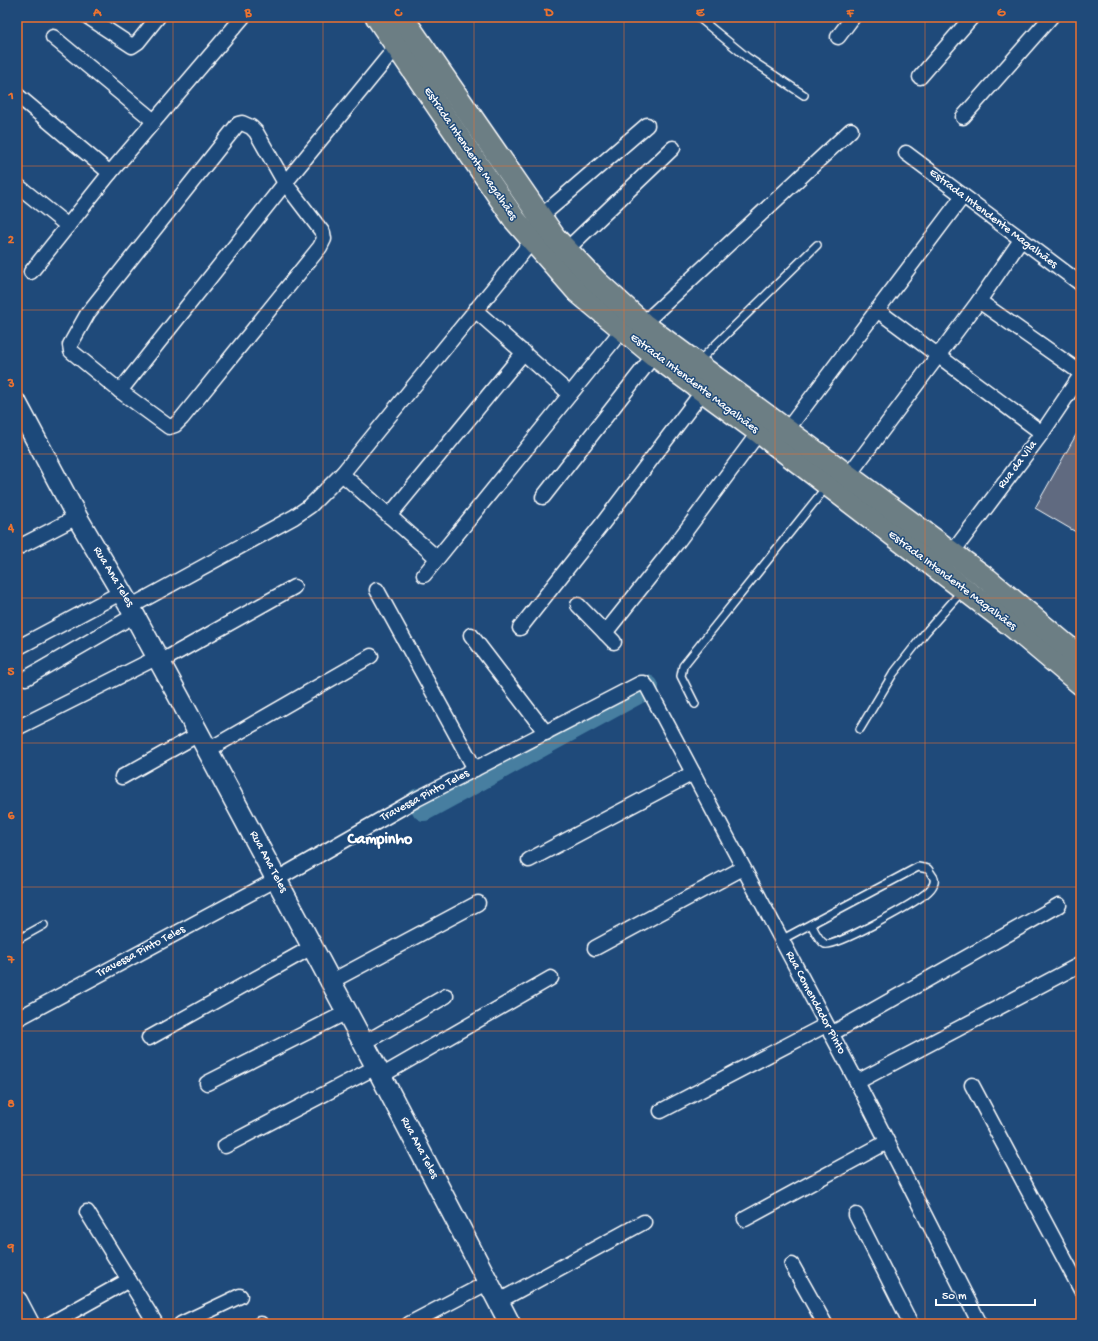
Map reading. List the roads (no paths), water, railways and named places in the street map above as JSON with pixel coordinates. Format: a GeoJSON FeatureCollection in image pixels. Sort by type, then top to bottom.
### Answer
{"type":"FeatureCollection","features":[{"type":"Feature","properties":{"kind":"main road","name":"Estrada Intendente Magalhães"},"geometry":{"type":"LineString","coordinates":[[394,24],[539,218],[565,250],[598,283],[643,324],[987,579],[1081,658]]}},
{"type":"Feature","properties":{"kind":"main road","name":"Estrada Intendente Magalhães"},"geometry":{"type":"LineString","coordinates":[[394,24],[503,203],[532,241],[578,292],[654,355],[759,432],[827,486],[1011,625],[1081,684]]}},
{"type":"Feature","properties":{"kind":"street"},"geometry":{"type":"LineString","coordinates":[[88,17],[128,44],[134,46],[158,17]]}},
{"type":"Feature","properties":{"kind":"street"},"geometry":{"type":"LineString","coordinates":[[31,272],[110,173],[243,17]]}},
{"type":"Feature","properties":{"kind":"street"},"geometry":{"type":"LineString","coordinates":[[838,37],[853,17]]}},
{"type":"Feature","properties":{"kind":"street"},"geometry":{"type":"LineString","coordinates":[[920,77],[972,17]]}},
{"type":"Feature","properties":{"kind":"street"},"geometry":{"type":"LineString","coordinates":[[963,117],[1051,17]]}},
{"type":"Feature","properties":{"kind":"street"},"geometry":{"type":"LineString","coordinates":[[120,391],[285,184],[394,24]]}},
{"type":"Feature","properties":{"kind":"street"},"geometry":{"type":"LineString","coordinates":[[53,37],[154,121]]}},
{"type":"Feature","properties":{"kind":"street"},"geometry":{"type":"LineString","coordinates":[[17,95],[110,173]]}},
{"type":"Feature","properties":{"kind":"street"},"geometry":{"type":"LineString","coordinates":[[238,124],[246,124],[256,132],[285,184],[323,233],[324,239],[320,247],[175,425],[172,427],[166,426],[71,351],[70,345],[72,338],[88,313],[238,124]]}},
{"type":"Feature","properties":{"kind":"street"},"geometry":{"type":"LineString","coordinates":[[539,218],[647,125]]}},
{"type":"Feature","properties":{"kind":"street"},"geometry":{"type":"LineString","coordinates":[[643,324],[851,130]]}},
{"type":"Feature","properties":{"kind":"street"},"geometry":{"type":"LineString","coordinates":[[565,250],[674,148]]}},
{"type":"Feature","properties":{"kind":"street","name":"Estrada Intendente Magalhães"},"geometry":{"type":"LineString","coordinates":[[906,153],[1081,284]]}},
{"type":"Feature","properties":{"kind":"street"},"geometry":{"type":"LineString","coordinates":[[17,185],[68,226]]}},
{"type":"Feature","properties":{"kind":"street"},"geometry":{"type":"LineString","coordinates":[[787,430],[963,196]]}},
{"type":"Feature","properties":{"kind":"street"},"geometry":{"type":"LineString","coordinates":[[848,476],[939,356],[1021,240]]}},
{"type":"Feature","properties":{"kind":"street"},"geometry":{"type":"LineString","coordinates":[[17,648],[129,605],[294,518],[310,506],[342,474],[532,241]]}},
{"type":"Feature","properties":{"kind":"street"},"geometry":{"type":"LineString","coordinates":[[979,301],[1081,374]]}},
{"type":"Feature","properties":{"kind":"street"},"geometry":{"type":"LineString","coordinates":[[475,310],[570,394]]}},
{"type":"Feature","properties":{"kind":"street"},"geometry":{"type":"LineString","coordinates":[[877,310],[1042,433]]}},
{"type":"Feature","properties":{"kind":"street"},"geometry":{"type":"LineString","coordinates":[[424,576],[622,330]]}},
{"type":"Feature","properties":{"kind":"street"},"geometry":{"type":"LineString","coordinates":[[388,516],[524,352]]}},
{"type":"Feature","properties":{"kind":"street"},"geometry":{"type":"LineString","coordinates":[[543,498],[654,355]]}},
{"type":"Feature","properties":{"kind":"street","name":"Rua da Vila"},"geometry":{"type":"LineString","coordinates":[[952,553],[1042,433],[1081,374]]}},
{"type":"Feature","properties":{"kind":"street"},"geometry":{"type":"LineString","coordinates":[[520,628],[603,523],[703,392]]}},
{"type":"Feature","properties":{"kind":"street","name":"Rua Ana Teles"},"geometry":{"type":"LineString","coordinates":[[17,404],[77,517],[129,605],[204,742],[330,982],[364,1043],[510,1324]]}},
{"type":"Feature","properties":{"kind":"street"},"geometry":{"type":"LineString","coordinates":[[578,606],[610,638],[676,544],[759,432]]}},
{"type":"Feature","properties":{"kind":"street"},"geometry":{"type":"LineString","coordinates":[[342,474],[437,558]]}},
{"type":"Feature","properties":{"kind":"street"},"geometry":{"type":"LineString","coordinates":[[17,548],[77,517]]}},
{"type":"Feature","properties":{"kind":"street"},"geometry":{"type":"LineString","coordinates":[[17,728],[159,659],[294,587]]}},
{"type":"Feature","properties":{"kind":"street"},"geometry":{"type":"LineString","coordinates":[[377,590],[474,770]]}},
{"type":"Feature","properties":{"kind":"street"},"geometry":{"type":"LineString","coordinates":[[26,678],[129,605]]}},
{"type":"Feature","properties":{"kind":"street"},"geometry":{"type":"LineString","coordinates":[[471,635],[546,732]]}},
{"type":"Feature","properties":{"kind":"street"},"geometry":{"type":"LineString","coordinates":[[122,778],[204,742],[371,656]]}},
{"type":"Feature","properties":{"kind":"street","name":"Travessa Pinto Teles"},"geometry":{"type":"LineString","coordinates":[[17,1019],[277,879],[417,799],[641,683],[645,684]]}},
{"type":"Feature","properties":{"kind":"street","name":"Rua Comendador Pinto"},"geometry":{"type":"LineString","coordinates":[[645,684],[857,1082],[980,1324]]}},
{"type":"Feature","properties":{"kind":"street"},"geometry":{"type":"LineString","coordinates":[[529,860],[693,773]]}},
{"type":"Feature","properties":{"kind":"street"},"geometry":{"type":"LineString","coordinates":[[595,948],[743,868]]}},
{"type":"Feature","properties":{"kind":"street"},"geometry":{"type":"LineString","coordinates":[[330,982],[478,903]]}},
{"type":"Feature","properties":{"kind":"street"},"geometry":{"type":"LineString","coordinates":[[661,1111],[829,1029],[1060,905]]}},
{"type":"Feature","properties":{"kind":"street"},"geometry":{"type":"LineString","coordinates":[[148,1038],[312,947]]}},
{"type":"Feature","properties":{"kind":"street"},"geometry":{"type":"LineString","coordinates":[[857,1082],[1081,964]]}},
{"type":"Feature","properties":{"kind":"street"},"geometry":{"type":"LineString","coordinates":[[225,1146],[379,1072],[551,978]]}},
{"type":"Feature","properties":{"kind":"street"},"geometry":{"type":"LineString","coordinates":[[364,1043],[446,996]]}},
{"type":"Feature","properties":{"kind":"street"},"geometry":{"type":"LineString","coordinates":[[208,1084],[347,1012]]}},
{"type":"Feature","properties":{"kind":"street"},"geometry":{"type":"LineString","coordinates":[[972,1084],[1081,1290]]}},
{"type":"Feature","properties":{"kind":"street"},"geometry":{"type":"LineString","coordinates":[[745,1218],[888,1142]]}},
{"type":"Feature","properties":{"kind":"street"},"geometry":{"type":"LineString","coordinates":[[87,1212],[156,1324]]}},
{"type":"Feature","properties":{"kind":"street"},"geometry":{"type":"LineString","coordinates":[[856,1214],[911,1324]]}},
{"type":"Feature","properties":{"kind":"street"},"geometry":{"type":"LineString","coordinates":[[499,1301],[644,1222]]}},
{"type":"Feature","properties":{"kind":"street"},"geometry":{"type":"LineString","coordinates":[[792,1265],[825,1324]]}},
{"type":"Feature","properties":{"kind":"street"},"geometry":{"type":"LineString","coordinates":[[50,1324],[129,1280]]}},
{"type":"Feature","properties":{"kind":"street"},"geometry":{"type":"LineString","coordinates":[[409,1324],[489,1282]]}},
{"type":"Feature","properties":{"kind":"street"},"geometry":{"type":"LineString","coordinates":[[181,1324],[240,1296]]}},
{"type":"Feature","properties":{"kind":"lane"},"geometry":{"type":"LineString","coordinates":[[698,17],[731,46],[804,95]]}},
{"type":"Feature","properties":{"kind":"lane"},"geometry":{"type":"LineString","coordinates":[[696,363],[817,245]]}},
{"type":"Feature","properties":{"kind":"lane"},"geometry":{"type":"LineString","coordinates":[[695,704],[681,676],[683,666],[827,486]]}},
{"type":"Feature","properties":{"kind":"lane"},"geometry":{"type":"LineString","coordinates":[[860,729],[893,674],[925,633],[964,589]]}},
{"type":"Feature","properties":{"kind":"lane"},"geometry":{"type":"LineString","coordinates":[[781,940],[811,924],[918,868],[928,869],[934,878],[932,886],[921,897],[882,920],[838,942],[829,944],[823,942],[811,924]]}},
{"type":"Feature","properties":{"kind":"lane"},"geometry":{"type":"LineString","coordinates":[[17,940],[44,925]]}},
{"type":"Feature","properties":{"kind":"waterway"},"geometry":{"type":"LineString","coordinates":[[419,800],[424,809],[647,687]]}},
{"type":"Feature","properties":{"kind":"district","name":"Campinho"},"geometry":{"type":"Point","coordinates":[380,840]}}]}
